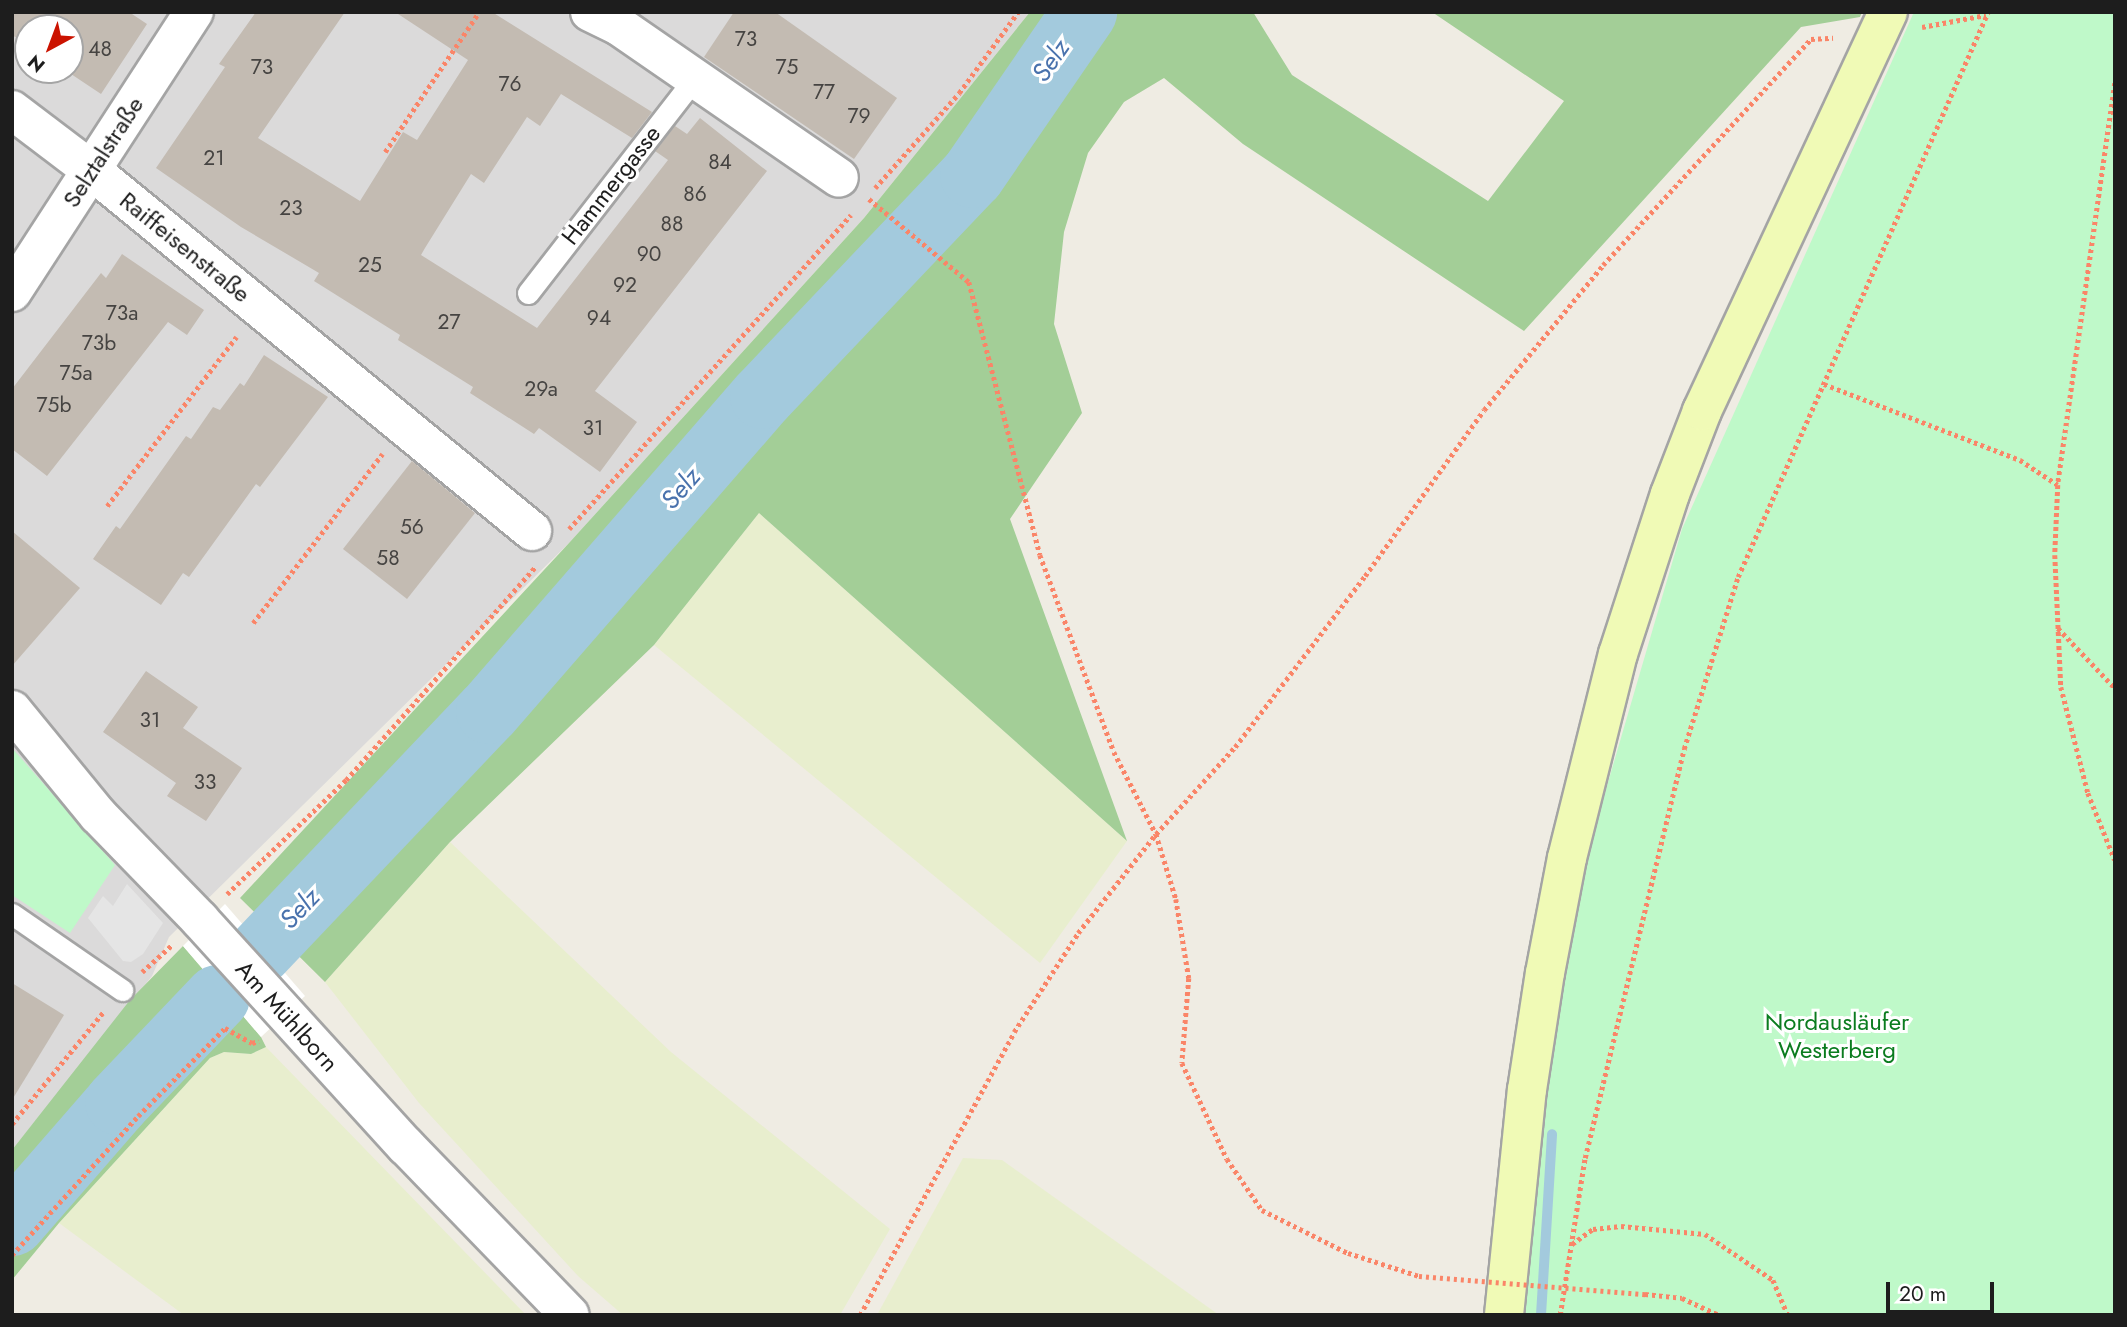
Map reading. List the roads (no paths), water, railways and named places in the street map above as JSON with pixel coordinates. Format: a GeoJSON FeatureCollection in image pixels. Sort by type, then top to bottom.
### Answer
{"type":"FeatureCollection","features":[{"type":"Feature","properties":{"kind":"main road"},"geometry":{"type":"LineString","coordinates":[[1504,1315],[1527,1090],[1545,973],[1567,858],[1618,654],[1670,494],[1702,411],[1882,24]]}},
{"type":"Feature","properties":{"kind":"street","name":"Selztalstraße"},"geometry":{"type":"LineString","coordinates":[[12,292],[194,12]]}},
{"type":"Feature","properties":{"kind":"street"},"geometry":{"type":"LineString","coordinates":[[618,17],[695,78],[853,188]]}},
{"type":"Feature","properties":{"kind":"street","name":"Raiffeisenstraße"},"geometry":{"type":"LineString","coordinates":[[12,110],[91,170],[546,542]]}},
{"type":"Feature","properties":{"kind":"street","name":"Am Mühlborn"},"geometry":{"type":"LineString","coordinates":[[12,710],[98,815],[202,922],[406,1146],[570,1315]]}},
{"type":"Feature","properties":{"kind":"lane","name":"Hammergasse"},"geometry":{"type":"LineString","coordinates":[[528,293],[695,78]]}},
{"type":"Feature","properties":{"kind":"lane"},"geometry":{"type":"LineString","coordinates":[[12,914],[122,990]]}},
{"type":"Feature","properties":{"kind":"waterway","name":"Selz"},"geometry":{"type":"LineString","coordinates":[[259,952],[488,711],[762,396],[972,175],[1084,12]]}},
{"type":"Feature","properties":{"kind":"waterway","name":"Selz"},"geometry":{"type":"LineString","coordinates":[[12,1223],[117,1102],[217,997]]}},
{"type":"Feature","properties":{"kind":"waterway"},"geometry":{"type":"LineString","coordinates":[[1541,1315],[1552,1134]]}},
{"type":"Feature","properties":{"kind":"park label","name":"Nordausläufer Westerberg"},"geometry":{"type":"Point","coordinates":[1837,1036]}}]}
